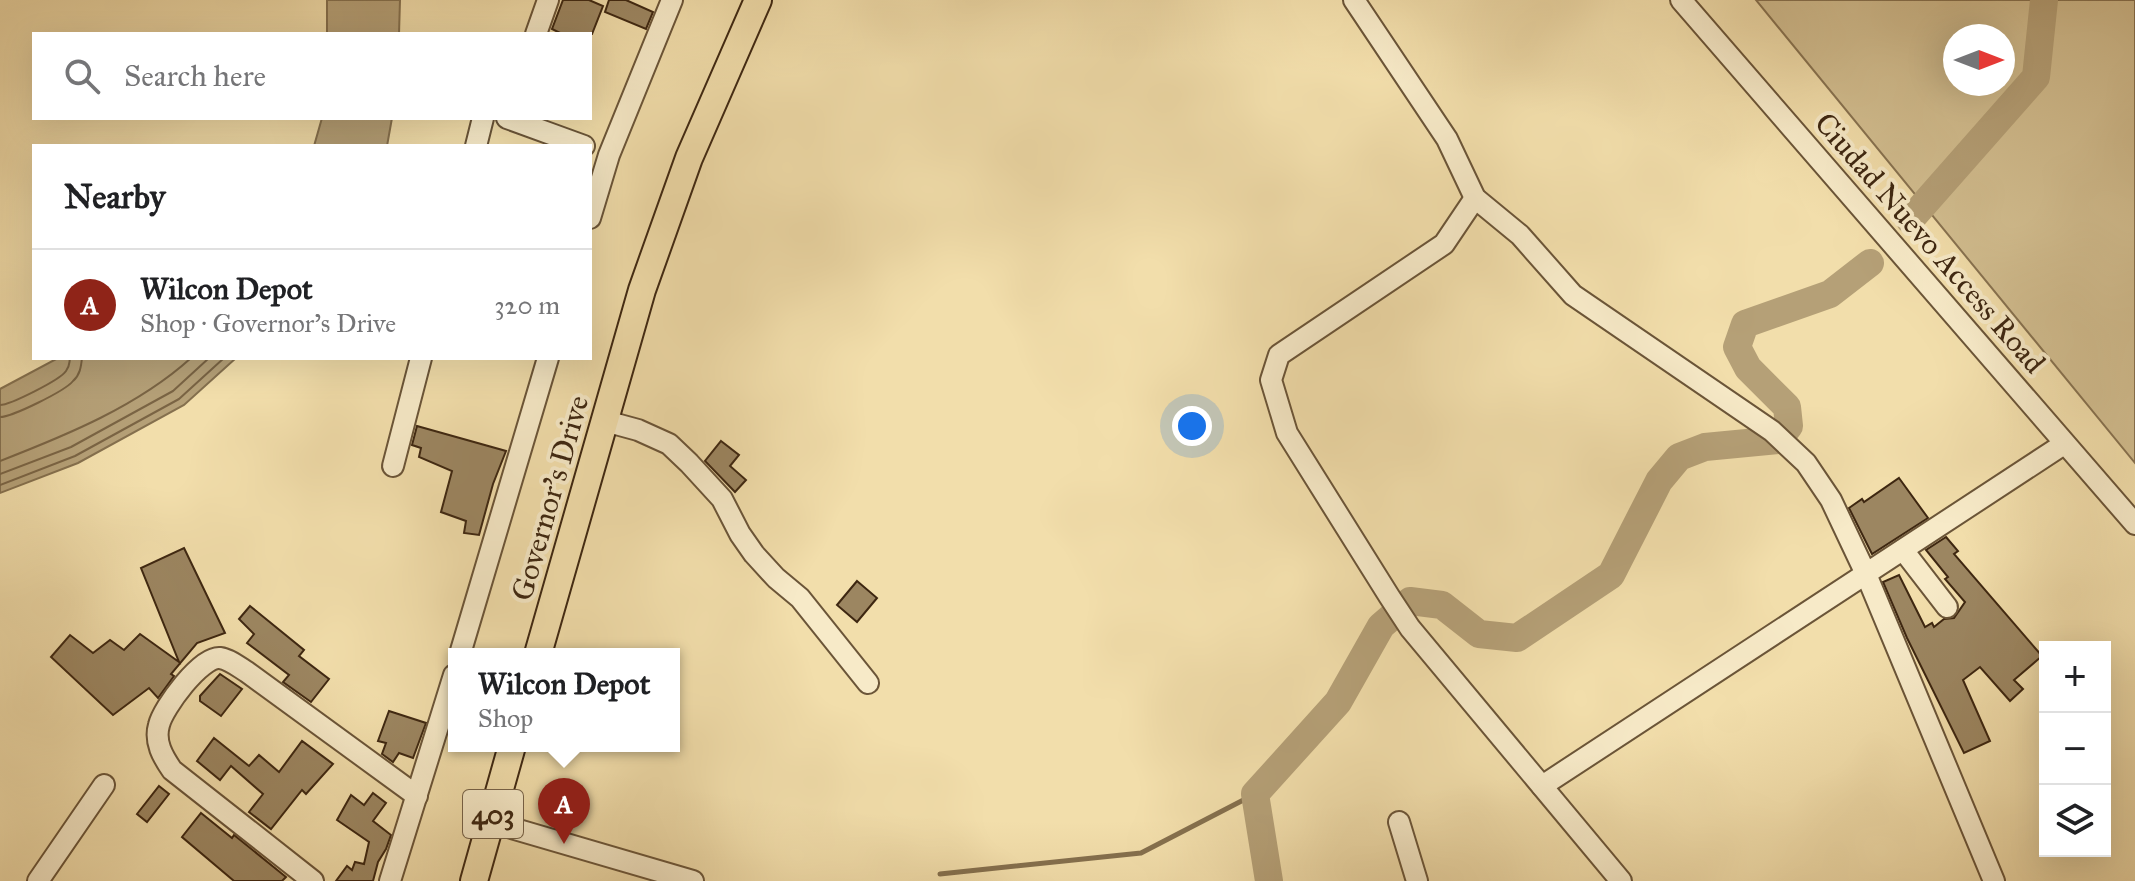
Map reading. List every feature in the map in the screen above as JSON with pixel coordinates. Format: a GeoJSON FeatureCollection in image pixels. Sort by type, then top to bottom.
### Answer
{"type":"FeatureCollection","features":[{"type":"Feature","properties":{"kind":"main road","name":"Governor's Drive"},"geometry":{"type":"LineString","coordinates":[[540,648],[642,290],[689,158],[755,0]]}},
{"type":"Feature","properties":{"kind":"main road","name":"403"},"geometry":{"type":"LineString","coordinates":[[474,881],[510,752]]}},
{"type":"Feature","properties":{"kind":"street"},"geometry":{"type":"LineString","coordinates":[[537,32],[548,0]]}},
{"type":"Feature","properties":{"kind":"street"},"geometry":{"type":"LineString","coordinates":[[592,203],[599,152],[672,0]]}},
{"type":"Feature","properties":{"kind":"street"},"geometry":{"type":"LineString","coordinates":[[1354,0],[1447,139],[1475,198],[1520,235],[1573,295],[1777,435],[1806,463],[1831,500],[1866,574],[1994,881]]}},
{"type":"Feature","properties":{"kind":"street","name":"Ciudad Nuevo Access Road"},"geometry":{"type":"LineString","coordinates":[[1681,0],[2135,524]]}},
{"type":"Feature","properties":{"kind":"street"},"geometry":{"type":"LineString","coordinates":[[476,144],[482,120]]}},
{"type":"Feature","properties":{"kind":"street"},"geometry":{"type":"LineString","coordinates":[[512,120],[578,144]]}},
{"type":"Feature","properties":{"kind":"street"},"geometry":{"type":"LineString","coordinates":[[1475,198],[1444,244],[1279,355],[1271,380],[1287,433],[1410,628],[1621,881]]}},
{"type":"Feature","properties":{"kind":"street"},"geometry":{"type":"LineString","coordinates":[[393,466],[420,360]]}},
{"type":"Feature","properties":{"kind":"street"},"geometry":{"type":"LineString","coordinates":[[462,648],[547,360]]}},
{"type":"Feature","properties":{"kind":"street"},"geometry":{"type":"LineString","coordinates":[[605,421],[638,430],[669,444],[689,463],[722,499],[754,554],[800,598],[868,683]]}},
{"type":"Feature","properties":{"kind":"street"},"geometry":{"type":"LineString","coordinates":[[1542,786],[2064,444]]}},
{"type":"Feature","properties":{"kind":"street"},"geometry":{"type":"LineString","coordinates":[[1903,550],[1947,607]]}},
{"type":"Feature","properties":{"kind":"street"},"geometry":{"type":"LineString","coordinates":[[313,881],[172,770],[159,752],[158,725],[183,684],[210,659],[220,658],[247,672],[417,796]]}},
{"type":"Feature","properties":{"kind":"street"},"geometry":{"type":"LineString","coordinates":[[390,881],[448,695]]}},
{"type":"Feature","properties":{"kind":"street"},"geometry":{"type":"LineString","coordinates":[[38,881],[104,785]]}},
{"type":"Feature","properties":{"kind":"street"},"geometry":{"type":"LineString","coordinates":[[491,822],[693,881]]}},
{"type":"Feature","properties":{"kind":"street"},"geometry":{"type":"LineString","coordinates":[[1399,822],[1417,881]]}},
{"type":"Feature","properties":{"kind":"shaded area"},"geometry":{"type":"Polygon","coordinates":[[[1756,0],[2135,0],[2135,463],[1756,0]]]}},
{"type":"Feature","properties":{"kind":"water"},"geometry":{"type":"Polygon","coordinates":[[[327,0],[400,0],[399,32],[327,32],[327,0]]]}},
{"type":"Feature","properties":{"kind":"water"},"geometry":{"type":"Polygon","coordinates":[[[321,120],[392,120],[387,144],[315,144],[321,120]]]}},
{"type":"Feature","properties":{"kind":"water"},"geometry":{"type":"Polygon","coordinates":[[[54,360],[234,360],[184,405],[78,463],[0,493],[0,389],[54,360]]]}},
{"type":"Feature","properties":{"kind":"building"},"geometry":{"type":"Polygon","coordinates":[[[563,0],[589,0],[603,6],[592,34],[552,29],[563,0]]]}},
{"type":"Feature","properties":{"kind":"building"},"geometry":{"type":"Polygon","coordinates":[[[609,0],[626,0],[653,12],[646,29],[605,12],[609,0]]]}},
{"type":"Feature","properties":{"kind":"building"},"geometry":{"type":"Polygon","coordinates":[[[417,426],[506,451],[479,535],[464,533],[466,521],[441,512],[452,471],[419,457],[421,448],[412,445],[417,426]]]}},
{"type":"Feature","properties":{"kind":"building"},"geometry":{"type":"Polygon","coordinates":[[[721,441],[739,455],[730,466],[746,480],[735,492],[705,461],[721,441]]]}},
{"type":"Feature","properties":{"kind":"building"},"geometry":{"type":"Polygon","coordinates":[[[1899,478],[1928,518],[1872,554],[1849,508],[1862,499],[1864,502],[1899,478]]]}},
{"type":"Feature","properties":{"kind":"building"},"geometry":{"type":"Polygon","coordinates":[[[1946,537],[1958,551],[1954,554],[2039,653],[2039,659],[2014,680],[2023,689],[2010,701],[1980,667],[1963,680],[1990,741],[1964,753],[1883,582],[1899,575],[1925,627],[1932,623],[1934,627],[1944,619],[1954,618],[1965,602],[1926,550],[1946,537]]]}},
{"type":"Feature","properties":{"kind":"building"},"geometry":{"type":"Polygon","coordinates":[[[184,548],[225,633],[197,643],[171,674],[174,676],[158,698],[149,688],[113,715],[51,657],[70,635],[93,653],[110,640],[124,650],[140,634],[179,662],[141,568],[184,548]]]}},
{"type":"Feature","properties":{"kind":"building"},"geometry":{"type":"Polygon","coordinates":[[[857,581],[877,598],[857,622],[837,605],[857,581]]]}},
{"type":"Feature","properties":{"kind":"building"},"geometry":{"type":"Polygon","coordinates":[[[250,606],[304,650],[299,656],[329,679],[311,702],[283,682],[289,675],[247,643],[254,634],[239,619],[250,606]]]}},
{"type":"Feature","properties":{"kind":"building"},"geometry":{"type":"Polygon","coordinates":[[[220,674],[242,689],[221,716],[200,701],[200,696],[220,674]]]}},
{"type":"Feature","properties":{"kind":"building"},"geometry":{"type":"Polygon","coordinates":[[[389,711],[426,723],[413,758],[399,753],[393,762],[382,754],[386,743],[378,741],[389,711]]]}},
{"type":"Feature","properties":{"kind":"building"},"geometry":{"type":"Polygon","coordinates":[[[214,738],[249,766],[259,755],[279,772],[302,741],[333,764],[306,794],[302,790],[271,829],[249,812],[263,794],[231,766],[220,780],[197,761],[214,738]]]}},
{"type":"Feature","properties":{"kind":"building"},"geometry":{"type":"Polygon","coordinates":[[[159,786],[169,794],[147,822],[137,814],[159,786]]]}},
{"type":"Feature","properties":{"kind":"building"},"geometry":{"type":"Polygon","coordinates":[[[373,793],[386,803],[373,821],[391,835],[373,881],[336,881],[347,866],[352,870],[355,862],[364,864],[369,842],[337,820],[351,795],[364,805],[373,793]]]}},
{"type":"Feature","properties":{"kind":"building"},"geometry":{"type":"Polygon","coordinates":[[[201,813],[286,877],[282,881],[234,881],[182,837],[201,813]]]}},
{"type":"Feature","properties":{"kind":"waterway"},"geometry":{"type":"LineString","coordinates":[[1910,220],[2036,77],[2044,0]]}},
{"type":"Feature","properties":{"kind":"waterway"},"geometry":{"type":"LineString","coordinates":[[1269,881],[1255,794],[1338,702],[1381,626],[1410,601],[1442,605],[1479,634],[1517,638],[1611,575],[1659,481],[1679,457],[1705,447],[1778,440],[1789,426],[1787,407],[1748,368],[1737,347],[1745,324],[1830,294],[1870,263]]}},
{"type":"Feature","properties":{"kind":"waterway"},"geometry":{"type":"LineString","coordinates":[[940,874],[1141,853],[1255,794]]}},
{"type":"Feature","properties":{"kind":"place","name":"Wilcon Depot"},"geometry":{"type":"Point","coordinates":[564,844]}}]}
